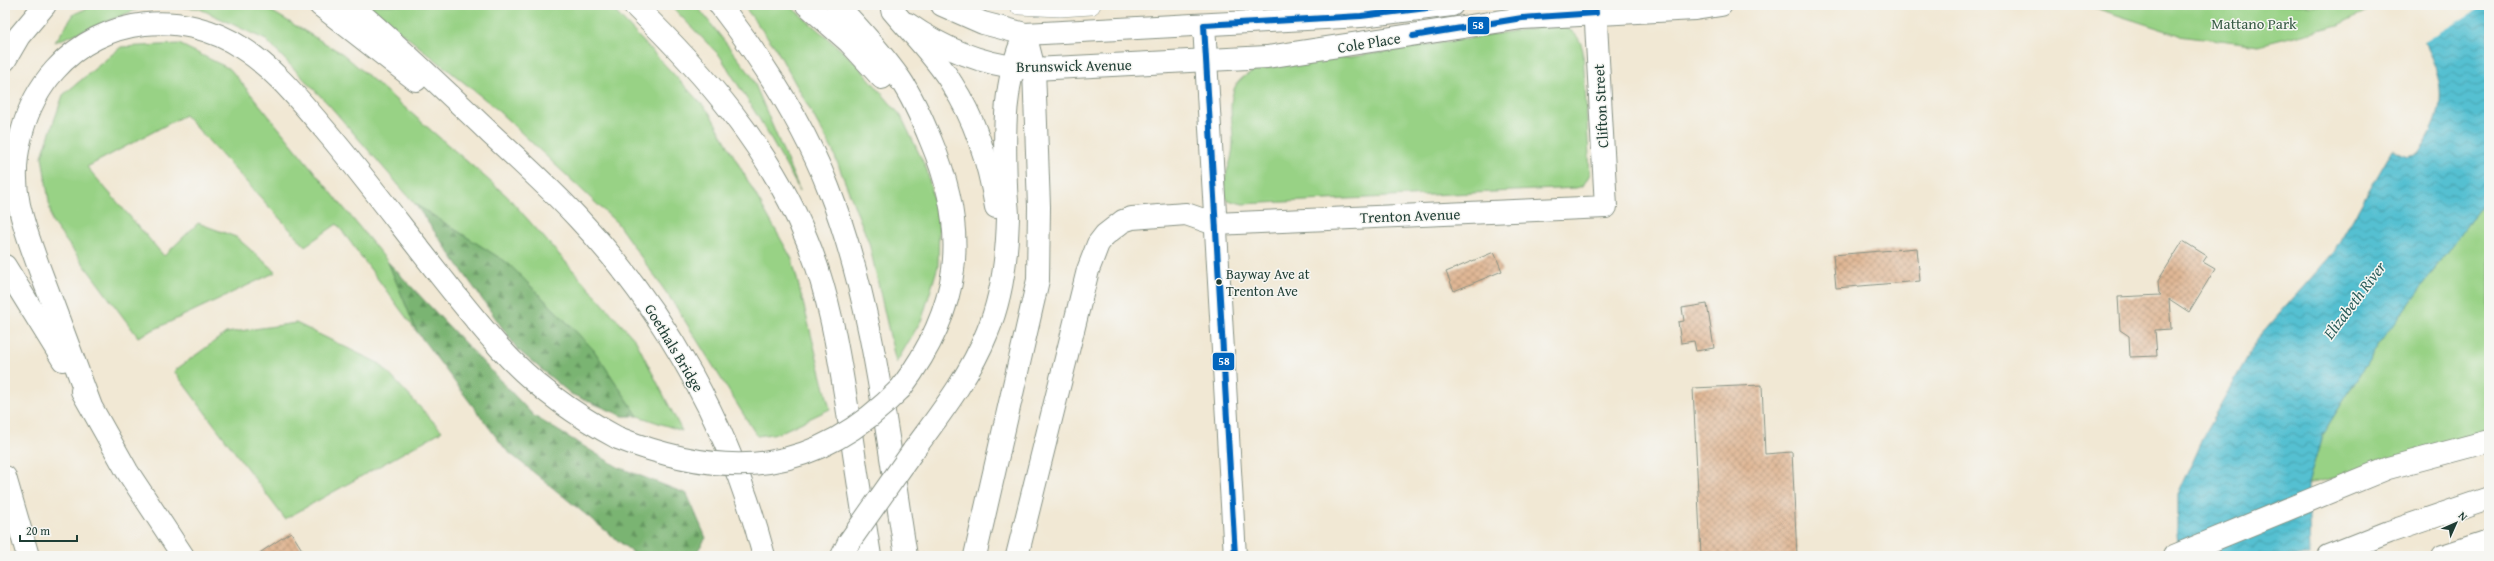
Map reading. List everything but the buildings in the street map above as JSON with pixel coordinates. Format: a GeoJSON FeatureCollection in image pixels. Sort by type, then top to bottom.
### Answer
{"type":"FeatureCollection","features":[{"type":"Feature","properties":{"kind":"main road"},"geometry":{"type":"LineString","coordinates":[[5,60],[19,36],[45,5]]}},
{"type":"Feature","properties":{"kind":"main road"},"geometry":{"type":"LineString","coordinates":[[320,5],[531,172]]}},
{"type":"Feature","properties":{"kind":"main road"},"geometry":{"type":"LineString","coordinates":[[351,5],[400,47],[531,172]]}},
{"type":"Feature","properties":{"kind":"main road"},"geometry":{"type":"LineString","coordinates":[[634,5],[685,57],[739,121],[778,180],[808,241],[837,344],[870,556]]}},
{"type":"Feature","properties":{"kind":"main road"},"geometry":{"type":"LineString","coordinates":[[720,5],[754,50],[786,102],[813,154],[839,216],[864,304],[906,556]]}},
{"type":"Feature","properties":{"kind":"main road"},"geometry":{"type":"LineString","coordinates":[[807,5],[849,42],[870,64],[932,142]]}},
{"type":"Feature","properties":{"kind":"main road"},"geometry":{"type":"LineString","coordinates":[[90,404],[32,251],[18,202],[17,163],[20,140],[25,120],[38,93],[67,58],[84,45],[110,32],[127,27],[162,22],[181,24],[215,33],[243,48],[270,70],[346,155],[513,362],[560,403],[618,438],[663,455],[689,460],[739,466],[762,463],[808,452],[827,444],[877,412],[901,388],[922,359],[940,324],[954,269],[955,228],[947,182],[932,142],[912,98],[900,79],[868,39],[837,5]]}},
{"type":"Feature","properties":{"kind":"main road"},"geometry":{"type":"LineString","coordinates":[[942,5],[983,23],[1025,34],[1204,25],[1236,556]]}},
{"type":"Feature","properties":{"kind":"main road","name":"Cole Place"},"geometry":{"type":"LineString","coordinates":[[1204,25],[1361,16],[1452,5]]}},
{"type":"Feature","properties":{"kind":"main road","name":"Cole Place"},"geometry":{"type":"LineString","coordinates":[[1206,61],[1326,49],[1522,18],[1596,9],[1695,9],[1721,5]]}},
{"type":"Feature","properties":{"kind":"main road"},"geometry":{"type":"LineString","coordinates":[[889,8],[952,82],[973,123],[993,188],[1003,264]]}},
{"type":"Feature","properties":{"kind":"main road","name":"Brunswick Avenue"},"geometry":{"type":"LineString","coordinates":[[889,8],[924,36],[945,47],[986,62],[1011,68],[1034,69],[1206,61]]}},
{"type":"Feature","properties":{"kind":"main road","name":"Clifton Street"},"geometry":{"type":"LineString","coordinates":[[1596,9],[1606,207]]}},
{"type":"Feature","properties":{"kind":"main road"},"geometry":{"type":"LineString","coordinates":[[846,549],[957,389],[987,334],[997,303],[1008,217],[1005,115],[1011,68],[1025,34]]}},
{"type":"Feature","properties":{"kind":"main road"},"geometry":{"type":"LineString","coordinates":[[976,556],[1038,280],[1040,231],[1034,69],[1025,34]]}},
{"type":"Feature","properties":{"kind":"main road","name":"Goethals Bridge"},"geometry":{"type":"LineString","coordinates":[[531,172],[578,217],[605,248],[644,298],[678,350],[710,409],[741,478],[764,556]]}},
{"type":"Feature","properties":{"kind":"main road","name":"Trenton Avenue"},"geometry":{"type":"LineString","coordinates":[[1215,224],[1606,207]]}},
{"type":"Feature","properties":{"kind":"main road"},"geometry":{"type":"LineString","coordinates":[[1017,556],[1088,270],[1098,244],[1105,235],[1123,221],[1143,216],[1186,214],[1215,224]]}},
{"type":"Feature","properties":{"kind":"main road"},"geometry":{"type":"LineString","coordinates":[[5,266],[90,404],[127,471],[183,556]]}},
{"type":"Feature","properties":{"kind":"main road"},"geometry":{"type":"LineString","coordinates":[[2174,556],[2388,468],[2489,441]]}},
{"type":"Feature","properties":{"kind":"main road"},"geometry":{"type":"LineString","coordinates":[[6,477],[28,556]]}},
{"type":"Feature","properties":{"kind":"main road"},"geometry":{"type":"LineString","coordinates":[[2328,556],[2389,532],[2489,498]]}},
{"type":"Feature","properties":{"kind":"main road"},"geometry":{"type":"LineString","coordinates":[[2442,556],[2489,541]]}},
{"type":"Feature","properties":{"kind":"street"},"geometry":{"type":"LineString","coordinates":[[1019,5],[1060,7],[1091,5]]}},
{"type":"Feature","properties":{"kind":"street","name":"Cole Place"},"geometry":{"type":"LineString","coordinates":[[1324,5],[1361,16]]}},
{"type":"Feature","properties":{"kind":"green space"},"geometry":{"type":"Polygon","coordinates":[[[95,5],[261,5],[343,54],[507,196],[636,341],[682,431],[638,416],[593,349],[509,264],[415,204],[330,106],[266,40],[198,8],[146,6],[55,42],[74,14],[95,5]]]}},
{"type":"Feature","properties":{"kind":"green space"},"geometry":{"type":"Polygon","coordinates":[[[367,5],[609,5],[709,112],[792,259],[830,409],[779,433],[757,436],[675,305],[617,223],[492,105],[367,5]]]}},
{"type":"Feature","properties":{"kind":"green space"},"geometry":{"type":"Polygon","coordinates":[[[670,5],[696,5],[751,75],[800,191],[760,120],[720,56],[670,5]]]}},
{"type":"Feature","properties":{"kind":"green space"},"geometry":{"type":"Polygon","coordinates":[[[743,5],[789,5],[855,62],[901,116],[927,170],[939,225],[938,266],[922,319],[896,363],[869,243],[832,149],[775,47],[743,5]]]}},
{"type":"Feature","properties":{"kind":"green space","name":"Mattano Park"},"geometry":{"type":"Polygon","coordinates":[[[2086,5],[2379,5],[2338,25],[2259,45],[2179,35],[2086,5]]]}},
{"type":"Feature","properties":{"kind":"green space"},"geometry":{"type":"Polygon","coordinates":[[[1552,25],[1564,27],[1573,32],[1579,40],[1583,51],[1590,174],[1583,186],[1576,188],[1243,204],[1227,200],[1224,182],[1231,159],[1233,145],[1231,111],[1232,95],[1235,87],[1240,81],[1259,68],[1358,56],[1552,25]]]}},
{"type":"Feature","properties":{"kind":"green space"},"geometry":{"type":"Polygon","coordinates":[[[179,44],[230,69],[255,99],[388,262],[417,332],[337,224],[305,246],[185,115],[87,167],[164,256],[198,223],[236,237],[276,272],[138,337],[52,222],[42,156],[63,95],[121,47],[179,44]]]}},
{"type":"Feature","properties":{"kind":"green space"},"geometry":{"type":"Polygon","coordinates":[[[2489,195],[2489,443],[2308,484],[2322,435],[2374,352],[2489,195]]]}},
{"type":"Feature","properties":{"kind":"green space"},"geometry":{"type":"Polygon","coordinates":[[[415,204],[509,264],[593,349],[638,416],[623,416],[571,394],[518,350],[415,204]]]}},
{"type":"Feature","properties":{"kind":"green space"},"geometry":{"type":"Polygon","coordinates":[[[388,262],[534,416],[618,467],[687,494],[706,538],[694,556],[637,556],[506,450],[417,332],[388,262]]]}},
{"type":"Feature","properties":{"kind":"green space"},"geometry":{"type":"Polygon","coordinates":[[[296,323],[380,364],[442,431],[285,519],[174,371],[226,333],[296,323]]]}},
{"type":"Feature","properties":{"kind":"water","name":"Elizabeth River"},"geometry":{"type":"Polygon","coordinates":[[[2402,5],[2489,5],[2489,195],[2374,352],[2322,435],[2308,484],[2310,556],[2180,556],[2177,535],[2177,495],[2206,430],[2259,337],[2334,252],[2393,149],[2407,156],[2418,153],[2431,132],[2438,113],[2440,95],[2438,78],[2424,43],[2402,5]]]}},
{"type":"Feature","properties":{"kind":"pier"},"geometry":{"type":"Polygon","coordinates":[[[2400,5],[2485,5],[2422,43],[2400,5]]]}},
{"type":"Feature","properties":{"kind":"transit line","name":"58"},"geometry":{"type":"LineString","coordinates":[[1235,556],[1204,25],[1361,16],[1452,5]]}},
{"type":"Feature","properties":{"kind":"transit line","name":"58"},"geometry":{"type":"LineString","coordinates":[[1413,36],[1522,18],[1596,13],[1595,5]]}},
{"type":"Feature","properties":{"kind":"place","name":"Bayway Ave at Trenton Ave"},"geometry":{"type":"Point","coordinates":[1219,282]}}]}
